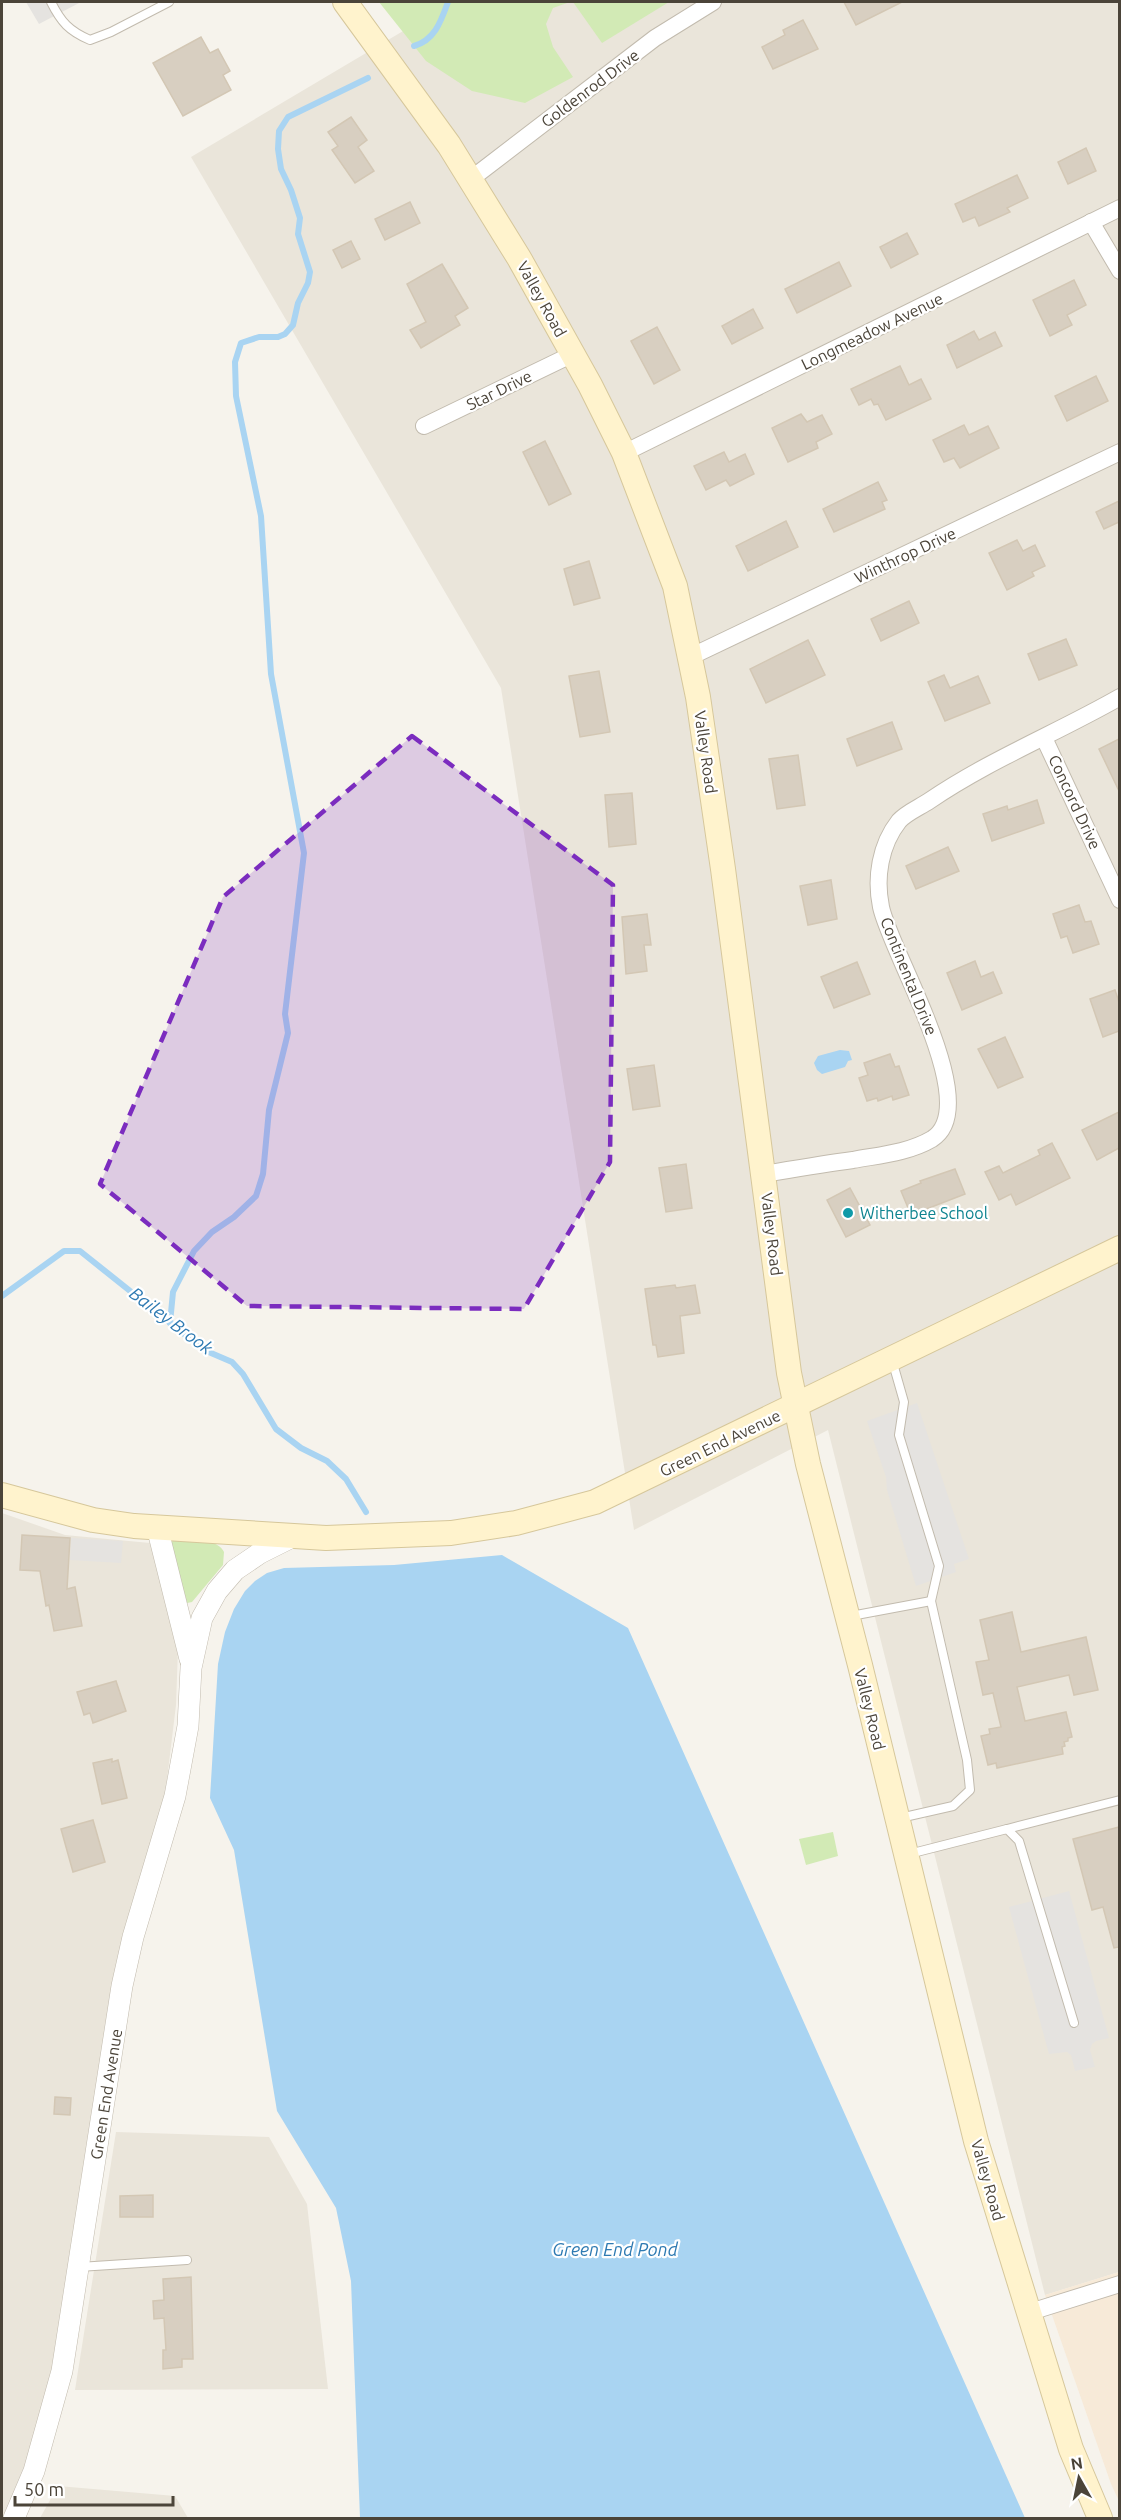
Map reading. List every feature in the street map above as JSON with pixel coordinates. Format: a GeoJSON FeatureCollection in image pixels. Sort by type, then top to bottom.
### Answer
{"type":"FeatureCollection","features":[{"type":"Feature","properties":{"kind":"main road","name":"Valley Road"},"geometry":{"type":"LineString","coordinates":[[345,2],[471,179],[519,258],[573,354],[624,453],[675,586],[698,697],[723,869],[789,1373],[808,1464],[976,2141],[1071,2449],[1100,2518]]}},
{"type":"Feature","properties":{"kind":"main road","name":"Green End Avenue"},"geometry":{"type":"LineString","coordinates":[[157,1527],[292,1538],[451,1533],[516,1523],[595,1502],[1119,1248]]}},
{"type":"Feature","properties":{"kind":"main road"},"geometry":{"type":"LineString","coordinates":[[2,1494],[93,1520],[157,1527]]}},
{"type":"Feature","properties":{"kind":"street","name":"Goldenrod Drive"},"geometry":{"type":"LineString","coordinates":[[471,179],[655,38],[713,2]]}},
{"type":"Feature","properties":{"kind":"street","name":"Longmeadow Avenue"},"geometry":{"type":"LineString","coordinates":[[624,453],[1119,208]]}},
{"type":"Feature","properties":{"kind":"street"},"geometry":{"type":"LineString","coordinates":[[1092,222],[1119,271]]}},
{"type":"Feature","properties":{"kind":"street","name":"Star Drive"},"geometry":{"type":"LineString","coordinates":[[424,426],[573,354]]}},
{"type":"Feature","properties":{"kind":"street","name":"Winthrop Drive"},"geometry":{"type":"LineString","coordinates":[[690,657],[1119,452]]}},
{"type":"Feature","properties":{"kind":"street","name":"Continental Drive"},"geometry":{"type":"LineString","coordinates":[[764,1174],[906,1151],[934,1138],[944,1125],[948,1102],[942,1063],[927,1015],[909,980],[881,908],[879,880],[882,851],[900,820],[958,781],[1119,697]]}},
{"type":"Feature","properties":{"kind":"street","name":"Concord Drive"},"geometry":{"type":"LineString","coordinates":[[1044,738],[1119,900]]}},
{"type":"Feature","properties":{"kind":"street","name":"Green End Avenue"},"geometry":{"type":"LineString","coordinates":[[157,1527],[186,1637],[191,1668]]}},
{"type":"Feature","properties":{"kind":"street","name":"Green End Avenue"},"geometry":{"type":"LineString","coordinates":[[14,2518],[34,2471],[63,2371],[122,1986],[175,1796],[188,1726],[191,1668],[202,1618],[218,1591],[235,1570],[260,1553],[292,1538]]}},
{"type":"Feature","properties":{"kind":"street"},"geometry":{"type":"LineString","coordinates":[[1028,2313],[1119,2284]]}},
{"type":"Feature","properties":{"kind":"lane"},"geometry":{"type":"LineString","coordinates":[[51,2],[60,20],[76,34],[90,40],[111,32],[169,2]]}},
{"type":"Feature","properties":{"kind":"lane"},"geometry":{"type":"LineString","coordinates":[[892,1359],[904,1402],[899,1435],[939,1566],[931,1601],[967,1760],[970,1790],[953,1806],[897,1818]]}},
{"type":"Feature","properties":{"kind":"lane"},"geometry":{"type":"LineString","coordinates":[[847,1617],[931,1601]]}},
{"type":"Feature","properties":{"kind":"lane"},"geometry":{"type":"LineString","coordinates":[[906,1855],[1119,1800]]}},
{"type":"Feature","properties":{"kind":"lane"},"geometry":{"type":"LineString","coordinates":[[1007,1829],[1019,1841],[1074,2023]]}},
{"type":"Feature","properties":{"kind":"lane"},"geometry":{"type":"LineString","coordinates":[[79,2267],[187,2260]]}},
{"type":"Feature","properties":{"kind":"highlighted area"},"geometry":{"type":"Polygon","coordinates":[[[412,736],[613,885],[610,1162],[524,1309],[247,1306],[100,1184],[223,897],[412,736]]]}},
{"type":"Feature","properties":{"kind":"shaded area"},"geometry":{"type":"Polygon","coordinates":[[[26,2],[81,2],[39,24],[26,2]]]}},
{"type":"Feature","properties":{"kind":"shaded area"},"geometry":{"type":"Polygon","coordinates":[[[452,2],[1119,2],[1119,2272],[1045,2295],[828,1430],[634,1530],[501,688],[191,157],[452,2]]]}},
{"type":"Feature","properties":{"kind":"shaded area"},"geometry":{"type":"Polygon","coordinates":[[[917,1403],[969,1559],[954,1564],[956,1572],[916,1586],[887,1490],[886,1477],[867,1421],[917,1403]]]}},
{"type":"Feature","properties":{"kind":"shaded area"},"geometry":{"type":"Polygon","coordinates":[[[2,1513],[65,1535],[150,1543],[155,1554],[178,1649],[176,1705],[164,1804],[59,2339],[41,2428],[6,2518],[2,2518],[2,1513]]]}},
{"type":"Feature","properties":{"kind":"shaded area"},"geometry":{"type":"Polygon","coordinates":[[[71,1538],[123,1541],[121,1563],[70,1560],[71,1538]]]}},
{"type":"Feature","properties":{"kind":"shaded area"},"geometry":{"type":"Polygon","coordinates":[[[1069,1891],[1109,2038],[1092,2044],[1090,2050],[1095,2067],[1075,2071],[1071,2055],[1067,2052],[1049,2054],[1009,1907],[1069,1891]]]}},
{"type":"Feature","properties":{"kind":"shaded area"},"geometry":{"type":"Polygon","coordinates":[[[116,2132],[269,2137],[307,2204],[328,2389],[75,2390],[116,2132]]]}},
{"type":"Feature","properties":{"kind":"shaded area"},"geometry":{"type":"Polygon","coordinates":[[[1119,2272],[1119,2501],[1045,2295],[1119,2272]]]}},
{"type":"Feature","properties":{"kind":"shaded area"},"geometry":{"type":"Polygon","coordinates":[[[58,2486],[175,2496],[188,2518],[40,2518],[58,2486]]]}},
{"type":"Feature","properties":{"kind":"green space"},"geometry":{"type":"Polygon","coordinates":[[[379,2],[570,2],[553,8],[546,24],[553,47],[573,77],[525,103],[472,91],[426,61],[379,2]]]}},
{"type":"Feature","properties":{"kind":"green space"},"geometry":{"type":"Polygon","coordinates":[[[573,2],[669,2],[602,43],[573,2]]]}},
{"type":"Feature","properties":{"kind":"green space"},"geometry":{"type":"Polygon","coordinates":[[[174,1540],[209,1542],[220,1547],[224,1552],[223,1565],[192,1602],[187,1603],[170,1543],[174,1540]]]}},
{"type":"Feature","properties":{"kind":"green space"},"geometry":{"type":"Polygon","coordinates":[[[833,1832],[838,1856],[806,1865],[799,1839],[833,1832]]]}},
{"type":"Feature","properties":{"kind":"water"},"geometry":{"type":"Polygon","coordinates":[[[840,1050],[849,1051],[852,1060],[848,1061],[845,1067],[822,1074],[817,1070],[814,1063],[818,1056],[840,1050]]]}},
{"type":"Feature","properties":{"kind":"water","name":"Green End Pond"},"geometry":{"type":"Polygon","coordinates":[[[502,1555],[628,1628],[1025,2518],[360,2518],[351,2281],[336,2208],[277,2111],[234,1850],[210,1798],[218,1664],[225,1632],[234,1609],[245,1591],[267,1573],[284,1568],[394,1565],[502,1555]]]}},
{"type":"Feature","properties":{"kind":"building"},"geometry":{"type":"Polygon","coordinates":[[[844,2],[902,2],[856,25],[844,2]]]}},
{"type":"Feature","properties":{"kind":"building"},"geometry":{"type":"Polygon","coordinates":[[[803,20],[818,49],[773,69],[762,47],[785,35],[783,30],[803,20]]]}},
{"type":"Feature","properties":{"kind":"building"},"geometry":{"type":"Polygon","coordinates":[[[201,37],[210,53],[218,49],[230,71],[223,75],[231,90],[183,116],[153,63],[201,37]]]}},
{"type":"Feature","properties":{"kind":"building"},"geometry":{"type":"Polygon","coordinates":[[[351,117],[367,140],[358,147],[374,171],[355,183],[332,150],[338,146],[328,132],[351,117]]]}},
{"type":"Feature","properties":{"kind":"building"},"geometry":{"type":"Polygon","coordinates":[[[1086,148],[1096,171],[1068,184],[1058,162],[1086,148]]]}},
{"type":"Feature","properties":{"kind":"building"},"geometry":{"type":"Polygon","coordinates":[[[1017,175],[1028,198],[1007,208],[1010,212],[979,226],[975,217],[963,222],[955,204],[1017,175]]]}},
{"type":"Feature","properties":{"kind":"building"},"geometry":{"type":"Polygon","coordinates":[[[410,202],[420,223],[385,240],[375,219],[410,202]]]}},
{"type":"Feature","properties":{"kind":"building"},"geometry":{"type":"Polygon","coordinates":[[[907,233],[918,254],[891,268],[880,247],[907,233]]]}},
{"type":"Feature","properties":{"kind":"building"},"geometry":{"type":"Polygon","coordinates":[[[351,241],[360,259],[342,268],[333,250],[351,241]]]}},
{"type":"Feature","properties":{"kind":"building"},"geometry":{"type":"Polygon","coordinates":[[[839,262],[851,286],[797,313],[785,289],[839,262]]]}},
{"type":"Feature","properties":{"kind":"building"},"geometry":{"type":"Polygon","coordinates":[[[442,264],[468,308],[455,316],[460,325],[421,348],[410,330],[426,322],[407,284],[442,264]]]}},
{"type":"Feature","properties":{"kind":"building"},"geometry":{"type":"Polygon","coordinates":[[[1074,280],[1086,305],[1067,315],[1072,325],[1050,336],[1033,300],[1074,280]]]}},
{"type":"Feature","properties":{"kind":"building"},"geometry":{"type":"Polygon","coordinates":[[[753,309],[763,328],[732,344],[722,326],[753,309]]]}},
{"type":"Feature","properties":{"kind":"building"},"geometry":{"type":"Polygon","coordinates":[[[657,327],[680,370],[654,384],[631,341],[657,327]]]}},
{"type":"Feature","properties":{"kind":"building"},"geometry":{"type":"Polygon","coordinates":[[[974,331],[979,340],[995,332],[1002,346],[957,368],[947,345],[974,331]]]}},
{"type":"Feature","properties":{"kind":"building"},"geometry":{"type":"Polygon","coordinates":[[[900,366],[909,385],[921,379],[931,399],[886,420],[878,404],[874,405],[871,399],[859,405],[851,389],[900,366]]]}},
{"type":"Feature","properties":{"kind":"building"},"geometry":{"type":"Polygon","coordinates":[[[1096,376],[1108,401],[1067,421],[1055,396],[1096,376]]]}},
{"type":"Feature","properties":{"kind":"building"},"geometry":{"type":"Polygon","coordinates":[[[801,414],[807,422],[822,415],[832,434],[816,442],[818,448],[788,462],[772,428],[801,414]]]}},
{"type":"Feature","properties":{"kind":"building"},"geometry":{"type":"Polygon","coordinates":[[[964,425],[969,435],[988,426],[999,448],[960,468],[954,458],[944,462],[933,440],[964,425]]]}},
{"type":"Feature","properties":{"kind":"building"},"geometry":{"type":"Polygon","coordinates":[[[545,441],[571,494],[549,505],[523,452],[545,441]]]}},
{"type":"Feature","properties":{"kind":"building"},"geometry":{"type":"Polygon","coordinates":[[[724,452],[729,462],[745,454],[754,474],[730,486],[726,480],[706,490],[694,466],[724,452]]]}},
{"type":"Feature","properties":{"kind":"building"},"geometry":{"type":"Polygon","coordinates":[[[878,482],[887,500],[882,502],[885,509],[834,532],[823,509],[878,482]]]}},
{"type":"Feature","properties":{"kind":"building"},"geometry":{"type":"Polygon","coordinates":[[[1119,501],[1119,522],[1104,529],[1096,512],[1119,501]]]}},
{"type":"Feature","properties":{"kind":"building"},"geometry":{"type":"Polygon","coordinates":[[[786,521],[798,547],[748,571],[736,546],[786,521]]]}},
{"type":"Feature","properties":{"kind":"building"},"geometry":{"type":"Polygon","coordinates":[[[1017,540],[1023,551],[1035,545],[1045,566],[1032,572],[1034,576],[1007,590],[989,553],[1017,540]]]}},
{"type":"Feature","properties":{"kind":"building"},"geometry":{"type":"Polygon","coordinates":[[[589,561],[600,598],[574,605],[564,569],[589,561]]]}},
{"type":"Feature","properties":{"kind":"building"},"geometry":{"type":"Polygon","coordinates":[[[909,601],[919,623],[881,641],[871,619],[909,601]]]}},
{"type":"Feature","properties":{"kind":"building"},"geometry":{"type":"Polygon","coordinates":[[[1066,639],[1077,665],[1039,680],[1028,654],[1066,639]]]}},
{"type":"Feature","properties":{"kind":"building"},"geometry":{"type":"Polygon","coordinates":[[[808,640],[825,675],[766,703],[750,669],[808,640]]]}},
{"type":"Feature","properties":{"kind":"building"},"geometry":{"type":"Polygon","coordinates":[[[599,671],[610,732],[580,737],[569,676],[599,671]]]}},
{"type":"Feature","properties":{"kind":"building"},"geometry":{"type":"Polygon","coordinates":[[[944,675],[950,688],[978,676],[990,703],[945,721],[928,682],[944,675]]]}},
{"type":"Feature","properties":{"kind":"building"},"geometry":{"type":"Polygon","coordinates":[[[892,722],[902,749],[857,766],[847,739],[892,722]]]}},
{"type":"Feature","properties":{"kind":"building"},"geometry":{"type":"Polygon","coordinates":[[[1119,739],[1119,791],[1099,749],[1119,739]]]}},
{"type":"Feature","properties":{"kind":"building"},"geometry":{"type":"Polygon","coordinates":[[[798,755],[805,805],[777,809],[769,759],[798,755]]]}},
{"type":"Feature","properties":{"kind":"building"},"geometry":{"type":"Polygon","coordinates":[[[632,793],[636,844],[609,847],[605,795],[632,793]]]}},
{"type":"Feature","properties":{"kind":"building"},"geometry":{"type":"Polygon","coordinates":[[[1037,800],[1044,823],[992,841],[983,814],[1007,806],[1008,810],[1037,800]]]}},
{"type":"Feature","properties":{"kind":"building"},"geometry":{"type":"Polygon","coordinates":[[[948,847],[959,871],[916,889],[906,866],[948,847]]]}},
{"type":"Feature","properties":{"kind":"building"},"geometry":{"type":"Polygon","coordinates":[[[831,880],[837,919],[808,925],[800,886],[831,880]]]}},
{"type":"Feature","properties":{"kind":"building"},"geometry":{"type":"Polygon","coordinates":[[[1079,905],[1085,922],[1091,921],[1099,944],[1073,953],[1067,936],[1061,938],[1053,914],[1079,905]]]}},
{"type":"Feature","properties":{"kind":"building"},"geometry":{"type":"Polygon","coordinates":[[[647,914],[651,945],[644,945],[647,971],[626,974],[622,917],[647,914]]]}},
{"type":"Feature","properties":{"kind":"building"},"geometry":{"type":"Polygon","coordinates":[[[975,961],[981,977],[993,972],[1002,993],[962,1010],[947,973],[975,961]]]}},
{"type":"Feature","properties":{"kind":"building"},"geometry":{"type":"Polygon","coordinates":[[[857,962],[870,994],[834,1008],[821,977],[857,962]]]}},
{"type":"Feature","properties":{"kind":"building"},"geometry":{"type":"Polygon","coordinates":[[[1115,990],[1119,1002],[1119,1031],[1103,1037],[1090,999],[1115,990]]]}},
{"type":"Feature","properties":{"kind":"building"},"geometry":{"type":"Polygon","coordinates":[[[1005,1037],[1023,1077],[998,1088],[978,1049],[1005,1037]]]}},
{"type":"Feature","properties":{"kind":"building"},"geometry":{"type":"Polygon","coordinates":[[[890,1054],[895,1067],[899,1066],[909,1095],[893,1100],[892,1096],[878,1101],[877,1098],[867,1101],[859,1078],[868,1075],[864,1063],[890,1054]]]}},
{"type":"Feature","properties":{"kind":"building"},"geometry":{"type":"Polygon","coordinates":[[[654,1065],[660,1106],[633,1110],[627,1069],[654,1065]]]}},
{"type":"Feature","properties":{"kind":"building"},"geometry":{"type":"Polygon","coordinates":[[[1119,1112],[1119,1148],[1097,1160],[1082,1130],[1119,1112]]]}},
{"type":"Feature","properties":{"kind":"building"},"geometry":{"type":"Polygon","coordinates":[[[1052,1143],[1070,1178],[1016,1205],[1011,1194],[999,1200],[985,1172],[999,1166],[1003,1173],[1040,1155],[1038,1150],[1052,1143]]]}},
{"type":"Feature","properties":{"kind":"building"},"geometry":{"type":"Polygon","coordinates":[[[686,1164],[692,1208],[666,1212],[659,1168],[686,1164]]]}},
{"type":"Feature","properties":{"kind":"building"},"geometry":{"type":"Polygon","coordinates":[[[955,1169],[965,1194],[911,1215],[901,1191],[921,1183],[920,1181],[955,1169]]]}},
{"type":"Feature","properties":{"kind":"building","name":"Witherbee School"},"geometry":{"type":"Polygon","coordinates":[[[850,1188],[870,1225],[846,1237],[827,1200],[850,1188]]]}},
{"type":"Feature","properties":{"kind":"building"},"geometry":{"type":"Polygon","coordinates":[[[675,1285],[676,1288],[695,1285],[700,1313],[680,1316],[684,1353],[658,1357],[656,1345],[653,1345],[645,1289],[675,1285]]]}},
{"type":"Feature","properties":{"kind":"building"},"geometry":{"type":"Polygon","coordinates":[[[22,1535],[70,1538],[67,1589],[75,1587],[82,1626],[54,1631],[49,1605],[46,1606],[40,1571],[20,1570],[22,1535]]]}},
{"type":"Feature","properties":{"kind":"building"},"geometry":{"type":"Polygon","coordinates":[[[1012,1612],[1021,1652],[1086,1637],[1098,1690],[1074,1695],[1069,1675],[1017,1687],[1025,1721],[1066,1712],[1072,1737],[1064,1742],[1063,1754],[997,1768],[996,1763],[988,1765],[981,1736],[990,1734],[989,1729],[1001,1727],[993,1693],[983,1695],[976,1662],[989,1660],[980,1620],[1012,1612]]]}},
{"type":"Feature","properties":{"kind":"building"},"geometry":{"type":"Polygon","coordinates":[[[116,1681],[126,1711],[93,1723],[90,1713],[84,1715],[77,1692],[116,1681]]]}},
{"type":"Feature","properties":{"kind":"building"},"geometry":{"type":"Polygon","coordinates":[[[112,1759],[112,1762],[118,1760],[127,1798],[102,1804],[93,1763],[112,1759]]]}},
{"type":"Feature","properties":{"kind":"building"},"geometry":{"type":"Polygon","coordinates":[[[93,1820],[105,1862],[73,1872],[61,1829],[93,1820]]]}},
{"type":"Feature","properties":{"kind":"building"},"geometry":{"type":"Polygon","coordinates":[[[1119,1827],[1119,1947],[1114,1948],[1103,1907],[1092,1910],[1073,1839],[1119,1827]]]}},
{"type":"Feature","properties":{"kind":"building"},"geometry":{"type":"Polygon","coordinates":[[[55,2097],[71,2098],[70,2115],[54,2114],[55,2097]]]}},
{"type":"Feature","properties":{"kind":"building"},"geometry":{"type":"Polygon","coordinates":[[[153,2195],[153,2217],[120,2217],[120,2196],[153,2195]]]}},
{"type":"Feature","properties":{"kind":"building"},"geometry":{"type":"Polygon","coordinates":[[[191,2277],[193,2359],[182,2359],[182,2367],[163,2369],[163,2350],[166,2350],[164,2318],[154,2319],[153,2301],[164,2300],[163,2279],[191,2277]]]}},
{"type":"Feature","properties":{"kind":"waterway"},"geometry":{"type":"LineString","coordinates":[[414,46],[432,34],[440,23],[448,2]]}},
{"type":"Feature","properties":{"kind":"waterway"},"geometry":{"type":"LineString","coordinates":[[170,1323],[173,1292],[194,1251],[212,1232],[234,1217],[256,1196],[263,1174],[269,1110],[288,1033],[285,1014],[304,853],[271,674],[261,516],[236,396],[235,362],[241,343],[259,337],[278,337],[285,334],[293,325],[298,303],[308,283],[310,272],[298,234],[300,218],[281,169],[278,149],[279,131],[288,117],[368,78]]}},
{"type":"Feature","properties":{"kind":"waterway","name":"Bailey Brook"},"geometry":{"type":"LineString","coordinates":[[2,1296],[64,1251],[80,1251],[204,1350],[232,1362],[243,1374],[276,1429],[301,1448],[327,1461],[346,1479],[366,1512]]}},
{"type":"Feature","properties":{"kind":"place","name":"Witherbee School"},"geometry":{"type":"Point","coordinates":[848,1213]}}]}
